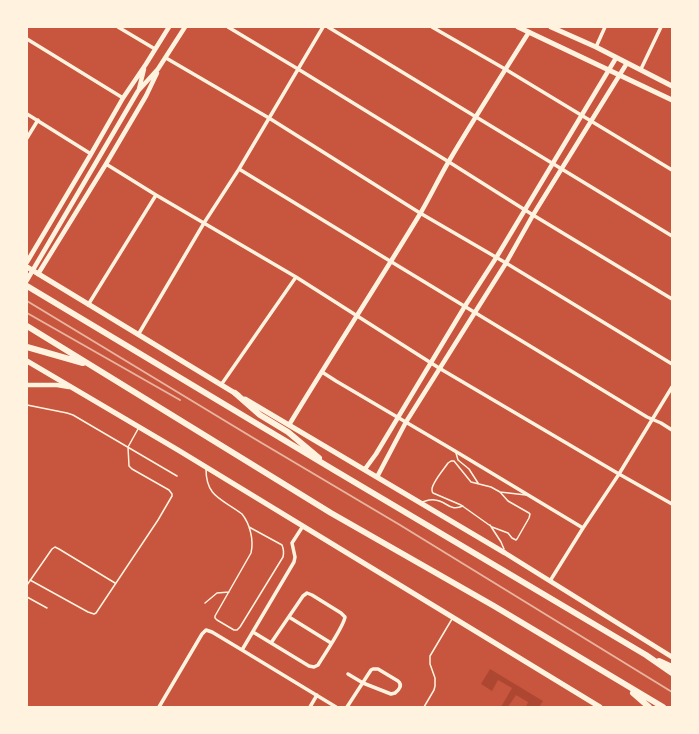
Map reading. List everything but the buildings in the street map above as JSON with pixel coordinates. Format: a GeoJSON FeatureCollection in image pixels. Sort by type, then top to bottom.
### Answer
{"type":"FeatureCollection","features":[{"type":"Feature","properties":{"kind":"highway"},"geometry":{"type":"LineString","coordinates":[[27,286],[646,655],[672,673]]}},
{"type":"Feature","properties":{"kind":"highway"},"geometry":{"type":"LineString","coordinates":[[27,326],[331,513],[494,606],[662,707]]}},
{"type":"Feature","properties":{"kind":"highway"},"geometry":{"type":"LineString","coordinates":[[27,347],[94,366]]}},
{"type":"Feature","properties":{"kind":"highway"},"geometry":{"type":"LineString","coordinates":[[235,393],[260,415],[288,432],[334,470]]}},
{"type":"Feature","properties":{"kind":"highway"},"geometry":{"type":"LineString","coordinates":[[646,655],[672,667]]}},
{"type":"Feature","properties":{"kind":"highway"},"geometry":{"type":"LineString","coordinates":[[623,683],[649,707]]}},
{"type":"Feature","properties":{"kind":"main road"},"geometry":{"type":"LineString","coordinates":[[518,27],[672,100]]}},
{"type":"Feature","properties":{"kind":"main road"},"geometry":{"type":"LineString","coordinates":[[552,27],[641,69],[672,86]]}},
{"type":"Feature","properties":{"kind":"main road"},"geometry":{"type":"LineString","coordinates":[[27,267],[221,385],[505,553],[672,657]]}},
{"type":"Feature","properties":{"kind":"main road"},"geometry":{"type":"LineString","coordinates":[[27,361],[206,467],[600,707]]}},
{"type":"Feature","properties":{"kind":"street"},"geometry":{"type":"LineString","coordinates":[[118,27],[155,49]]}},
{"type":"Feature","properties":{"kind":"street"},"geometry":{"type":"LineString","coordinates":[[27,262],[123,98],[146,64],[168,27]]}},
{"type":"Feature","properties":{"kind":"street"},"geometry":{"type":"LineString","coordinates":[[27,280],[138,91],[158,69],[185,27]]}},
{"type":"Feature","properties":{"kind":"street"},"geometry":{"type":"LineString","coordinates":[[228,27],[672,299]]}},
{"type":"Feature","properties":{"kind":"street"},"geometry":{"type":"LineString","coordinates":[[138,335],[323,27]]}},
{"type":"Feature","properties":{"kind":"street"},"geometry":{"type":"LineString","coordinates":[[328,27],[672,236]]}},
{"type":"Feature","properties":{"kind":"street"},"geometry":{"type":"LineString","coordinates":[[432,27],[505,69],[672,170]]}},
{"type":"Feature","properties":{"kind":"street"},"geometry":{"type":"LineString","coordinates":[[596,48],[605,27]]}},
{"type":"Feature","properties":{"kind":"street"},"geometry":{"type":"LineString","coordinates":[[641,69],[661,27]]}},
{"type":"Feature","properties":{"kind":"street"},"geometry":{"type":"LineString","coordinates":[[289,425],[358,315],[505,69],[529,32]]}},
{"type":"Feature","properties":{"kind":"street"},"geometry":{"type":"LineString","coordinates":[[27,39],[123,98]]}},
{"type":"Feature","properties":{"kind":"street"},"geometry":{"type":"LineString","coordinates":[[166,58],[269,118],[420,213],[506,263],[672,364]]}},
{"type":"Feature","properties":{"kind":"street"},"geometry":{"type":"LineString","coordinates":[[365,470],[496,258],[616,58]]}},
{"type":"Feature","properties":{"kind":"street"},"geometry":{"type":"LineString","coordinates":[[377,477],[406,422],[506,263],[533,215],[627,63]]}},
{"type":"Feature","properties":{"kind":"street"},"geometry":{"type":"LineString","coordinates":[[138,91],[146,64]]}},
{"type":"Feature","properties":{"kind":"street"},"geometry":{"type":"LineString","coordinates":[[38,274],[146,96],[158,69]]}},
{"type":"Feature","properties":{"kind":"street"},"geometry":{"type":"LineString","coordinates":[[27,114],[91,154]]}},
{"type":"Feature","properties":{"kind":"street"},"geometry":{"type":"LineString","coordinates":[[27,138],[38,120]]}},
{"type":"Feature","properties":{"kind":"street"},"geometry":{"type":"LineString","coordinates":[[106,164],[296,277],[432,362],[439,368],[672,504]]}},
{"type":"Feature","properties":{"kind":"street"},"geometry":{"type":"LineString","coordinates":[[239,169],[652,420],[661,423],[672,430]]}},
{"type":"Feature","properties":{"kind":"street"},"geometry":{"type":"LineString","coordinates":[[88,305],[156,195]]}},
{"type":"Feature","properties":{"kind":"street"},"geometry":{"type":"LineString","coordinates":[[39,241],[39,244],[44,249],[53,250]]}},
{"type":"Feature","properties":{"kind":"street"},"geometry":{"type":"LineString","coordinates":[[221,385],[296,277]]}},
{"type":"Feature","properties":{"kind":"street"},"geometry":{"type":"LineString","coordinates":[[322,372],[583,528]]}},
{"type":"Feature","properties":{"kind":"street"},"geometry":{"type":"LineString","coordinates":[[27,385],[60,385],[73,389]]}},
{"type":"Feature","properties":{"kind":"street"},"geometry":{"type":"LineString","coordinates":[[550,581],[619,474],[672,387]]}},
{"type":"Feature","properties":{"kind":"street"},"geometry":{"type":"LineString","coordinates":[[376,454],[386,459]]}},
{"type":"Feature","properties":{"kind":"street"},"geometry":{"type":"LineString","coordinates":[[242,650],[294,562],[295,557],[292,544],[303,526]]}},
{"type":"Feature","properties":{"kind":"street"},"geometry":{"type":"LineString","coordinates":[[253,632],[271,643],[309,666],[314,667],[318,665],[344,622],[345,617],[341,613],[307,593],[271,643]]}},
{"type":"Feature","properties":{"kind":"street"},"geometry":{"type":"LineString","coordinates":[[289,617],[331,643]]}},
{"type":"Feature","properties":{"kind":"street"},"geometry":{"type":"LineString","coordinates":[[159,707],[202,634],[206,630],[212,632],[336,707]]}},
{"type":"Feature","properties":{"kind":"street"},"geometry":{"type":"LineString","coordinates":[[347,707],[363,683],[371,670],[374,668],[398,681],[400,685],[395,693],[391,694],[363,683],[348,674]]}},
{"type":"Feature","properties":{"kind":"street"},"geometry":{"type":"LineString","coordinates":[[310,707],[317,695]]}},
{"type":"Feature","properties":{"kind":"lane"},"geometry":{"type":"LineString","coordinates":[[27,404],[73,415],[177,476]]}},
{"type":"Feature","properties":{"kind":"lane"},"geometry":{"type":"LineString","coordinates":[[30,580],[88,612],[94,614],[96,613],[158,520],[172,494],[169,490],[129,466],[128,447],[139,428]]}},
{"type":"Feature","properties":{"kind":"lane"},"geometry":{"type":"LineString","coordinates":[[455,451],[458,460],[469,469],[478,483]]}},
{"type":"Feature","properties":{"kind":"lane"},"geometry":{"type":"LineString","coordinates":[[452,461],[454,461],[471,482],[478,483],[491,487],[500,492],[508,500],[530,514],[519,538],[516,540],[512,538],[508,533],[490,525],[463,506],[433,493],[432,491],[434,483],[448,463],[452,461]]}},
{"type":"Feature","properties":{"kind":"lane"},"geometry":{"type":"LineString","coordinates":[[206,467],[208,487],[212,492],[246,518],[252,537],[253,547],[251,552],[214,618],[232,629],[237,630],[284,554],[282,546],[249,527]]}},
{"type":"Feature","properties":{"kind":"lane"},"geometry":{"type":"LineString","coordinates":[[500,492],[528,495]]}},
{"type":"Feature","properties":{"kind":"lane"},"geometry":{"type":"LineString","coordinates":[[421,503],[438,500],[451,508],[463,506]]}},
{"type":"Feature","properties":{"kind":"lane"},"geometry":{"type":"LineString","coordinates":[[490,525],[501,542],[505,553]]}},
{"type":"Feature","properties":{"kind":"lane"},"geometry":{"type":"LineString","coordinates":[[27,585],[55,547],[59,548],[116,584]]}},
{"type":"Feature","properties":{"kind":"lane"},"geometry":{"type":"LineString","coordinates":[[205,603],[216,593],[229,592]]}},
{"type":"Feature","properties":{"kind":"lane"},"geometry":{"type":"LineString","coordinates":[[27,597],[47,608]]}},
{"type":"Feature","properties":{"kind":"lane"},"geometry":{"type":"LineString","coordinates":[[424,707],[435,686],[430,664],[430,656],[453,617]]}},
{"type":"Feature","properties":{"kind":"shaded area"},"geometry":{"type":"Polygon","coordinates":[[[490,669],[543,701],[539,707],[526,707],[528,702],[516,695],[508,707],[501,707],[512,688],[498,680],[492,691],[481,684],[490,669]]]}},
{"type":"Feature","properties":{"kind":"railway"},"geometry":{"type":"LineString","coordinates":[[27,301],[400,525],[672,692]]}},
{"type":"Feature","properties":{"kind":"railway"},"geometry":{"type":"LineString","coordinates":[[27,313],[180,400]]}}]}
